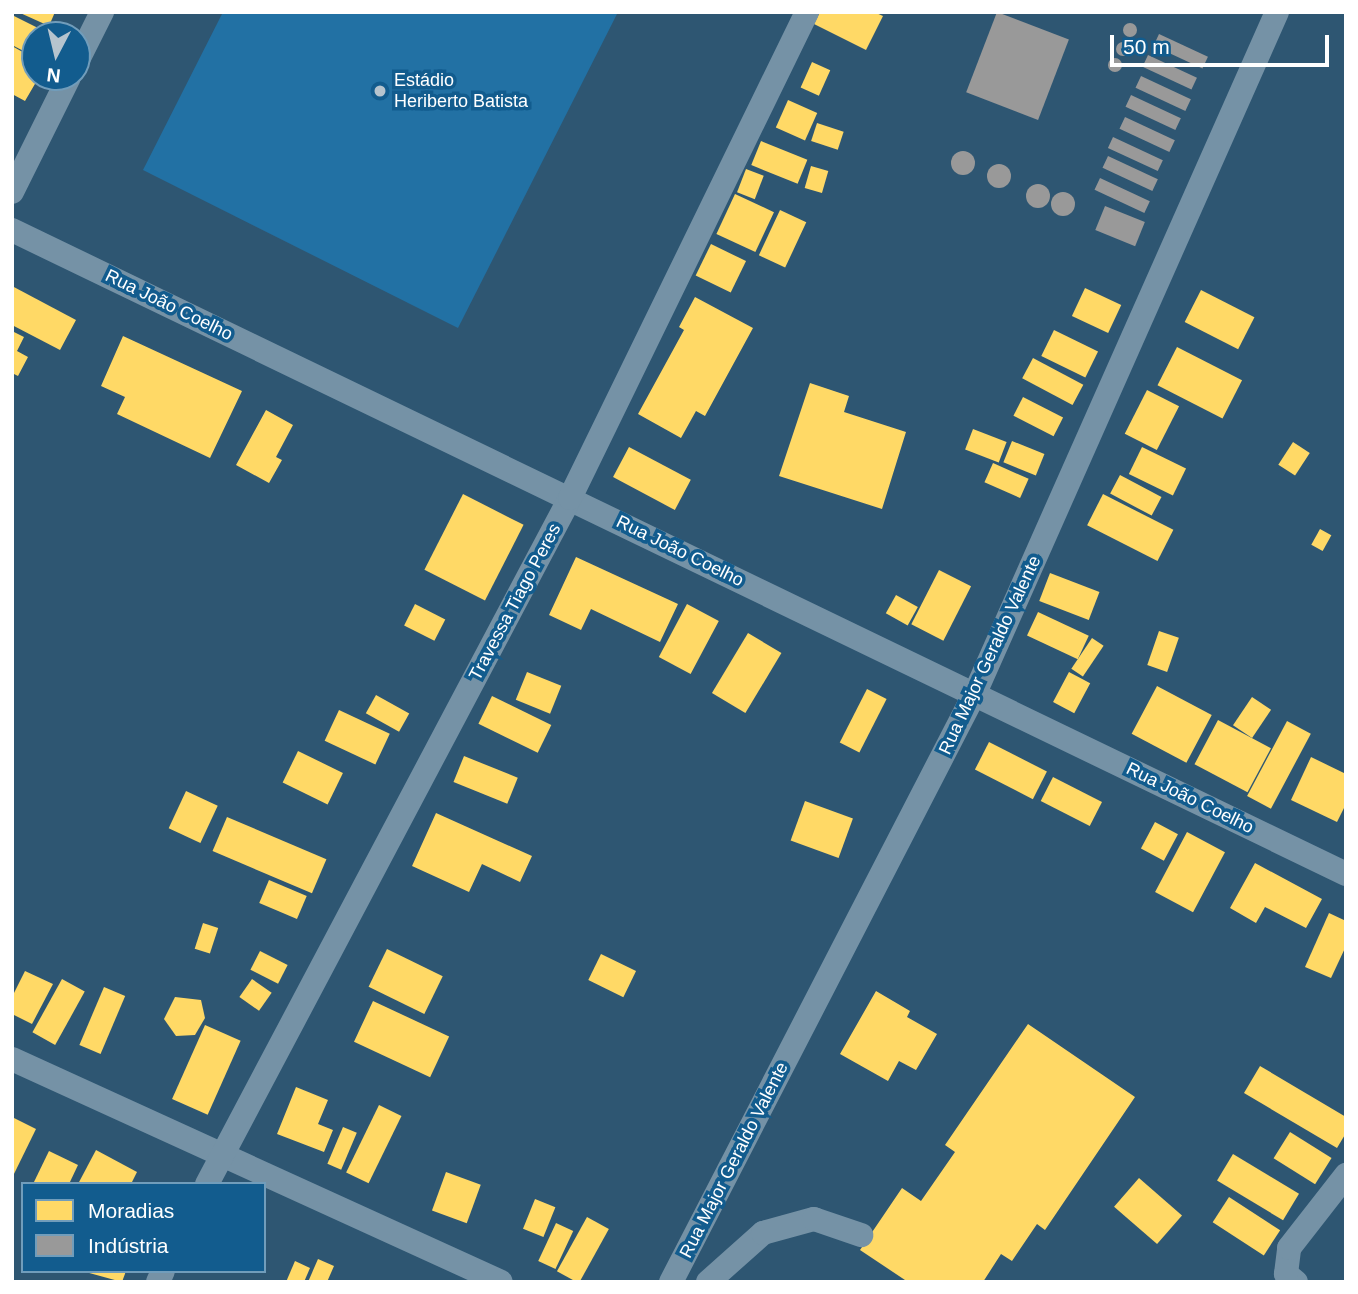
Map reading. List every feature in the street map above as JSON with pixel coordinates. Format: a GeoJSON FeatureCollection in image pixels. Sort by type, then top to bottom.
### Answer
{"type":"FeatureCollection","features":[{"type":"Feature","properties":{"kind":"street"},"geometry":{"type":"LineString","coordinates":[[91,34],[102,12]]}},
{"type":"Feature","properties":{"kind":"street","name":"Travessa Tiago Peres"},"geometry":{"type":"LineString","coordinates":[[208,1182],[570,498],[807,12]]}},
{"type":"Feature","properties":{"kind":"street","name":"Rua Major Geraldo Valente"},"geometry":{"type":"LineString","coordinates":[[671,1282],[975,693],[1277,12]]}},
{"type":"Feature","properties":{"kind":"street"},"geometry":{"type":"LineString","coordinates":[[12,192],[62,91]]}},
{"type":"Feature","properties":{"kind":"street","name":"Rua João Coelho"},"geometry":{"type":"LineString","coordinates":[[12,230],[1346,874]]}},
{"type":"Feature","properties":{"kind":"street"},"geometry":{"type":"LineString","coordinates":[[12,1059],[501,1282]]}},
{"type":"Feature","properties":{"kind":"street"},"geometry":{"type":"LineString","coordinates":[[1296,1282],[1286,1273],[1289,1248],[1346,1175]]}},
{"type":"Feature","properties":{"kind":"street"},"geometry":{"type":"LineString","coordinates":[[708,1282],[763,1233],[814,1219],[861,1236]]}},
{"type":"Feature","properties":{"kind":"shaded area","name":"Estádio Heriberto Batista"},"geometry":{"type":"Polygon","coordinates":[[[223,12],[618,12],[458,328],[143,170],[223,12]]]}},
{"type":"Feature","properties":{"kind":"building: Moradias"},"geometry":{"type":"Polygon","coordinates":[[[18,12],[55,12],[51,21],[38,21],[18,12]]]}},
{"type":"Feature","properties":{"kind":"building: Moradias"},"geometry":{"type":"Polygon","coordinates":[[[820,12],[874,12],[883,16],[866,50],[814,24],[820,12]]]}},
{"type":"Feature","properties":{"kind":"building: Moradias"},"geometry":{"type":"Polygon","coordinates":[[[12,15],[24,21],[21,21],[21,50],[12,45],[12,15]]]}},
{"type":"Feature","properties":{"kind":"building: Moradias"},"geometry":{"type":"Polygon","coordinates":[[[12,46],[21,51],[21,91],[31,91],[25,101],[12,94],[12,46]]]}},
{"type":"Feature","properties":{"kind":"building: Moradias"},"geometry":{"type":"Polygon","coordinates":[[[812,62],[830,70],[819,96],[801,88],[812,62]]]}},
{"type":"Feature","properties":{"kind":"building: Moradias"},"geometry":{"type":"Polygon","coordinates":[[[788,100],[817,113],[805,140],[776,127],[788,100]]]}},
{"type":"Feature","properties":{"kind":"building: Moradias"},"geometry":{"type":"Polygon","coordinates":[[[817,123],[844,132],[838,150],[811,141],[817,123]]]}},
{"type":"Feature","properties":{"kind":"building: Moradias"},"geometry":{"type":"Polygon","coordinates":[[[761,141],[807,160],[798,184],[751,165],[761,141]]]}},
{"type":"Feature","properties":{"kind":"building: Moradias"},"geometry":{"type":"Polygon","coordinates":[[[811,166],[828,171],[822,193],[805,188],[811,166]]]}},
{"type":"Feature","properties":{"kind":"building: Moradias"},"geometry":{"type":"Polygon","coordinates":[[[746,169],[764,176],[755,199],[737,192],[746,169]]]}},
{"type":"Feature","properties":{"kind":"building: Moradias"},"geometry":{"type":"Polygon","coordinates":[[[735,194],[774,212],[755,252],[716,234],[735,194]]]}},
{"type":"Feature","properties":{"kind":"building: Moradias"},"geometry":{"type":"Polygon","coordinates":[[[780,210],[806,222],[785,268],[759,255],[780,210]]]}},
{"type":"Feature","properties":{"kind":"building: Moradias"},"geometry":{"type":"Polygon","coordinates":[[[711,244],[746,261],[731,293],[696,275],[711,244]]]}},
{"type":"Feature","properties":{"kind":"building: Moradias"},"geometry":{"type":"Polygon","coordinates":[[[12,286],[76,320],[60,350],[12,325],[12,286]]]}},
{"type":"Feature","properties":{"kind":"building: Moradias"},"geometry":{"type":"Polygon","coordinates":[[[1085,288],[1121,305],[1108,333],[1072,316],[1085,288]]]}},
{"type":"Feature","properties":{"kind":"building: Moradias"},"geometry":{"type":"Polygon","coordinates":[[[1201,290],[1254,317],[1238,349],[1185,322],[1201,290]]]}},
{"type":"Feature","properties":{"kind":"building: Moradias"},"geometry":{"type":"Polygon","coordinates":[[[695,297],[753,328],[705,416],[696,411],[681,438],[638,414],[684,330],[679,327],[695,297]]]}},
{"type":"Feature","properties":{"kind":"building: Moradias"},"geometry":{"type":"Polygon","coordinates":[[[1054,330],[1098,351],[1085,378],[1041,356],[1054,330]]]}},
{"type":"Feature","properties":{"kind":"building: Moradias"},"geometry":{"type":"Polygon","coordinates":[[[12,331],[24,337],[17,351],[28,357],[18,376],[12,373],[12,331]]]}},
{"type":"Feature","properties":{"kind":"building: Moradias"},"geometry":{"type":"Polygon","coordinates":[[[123,336],[242,391],[210,458],[117,414],[125,397],[101,386],[123,336]]]}},
{"type":"Feature","properties":{"kind":"building: Moradias"},"geometry":{"type":"Polygon","coordinates":[[[1177,347],[1242,380],[1223,418],[1157,385],[1177,347]]]}},
{"type":"Feature","properties":{"kind":"building: Moradias"},"geometry":{"type":"Polygon","coordinates":[[[1033,358],[1083,385],[1073,405],[1022,378],[1033,358]]]}},
{"type":"Feature","properties":{"kind":"building: Moradias"},"geometry":{"type":"Polygon","coordinates":[[[810,383],[849,396],[844,412],[906,432],[882,509],[779,476],[810,383]]]}},
{"type":"Feature","properties":{"kind":"building: Moradias"},"geometry":{"type":"Polygon","coordinates":[[[1147,390],[1179,406],[1157,450],[1125,434],[1147,390]]]}},
{"type":"Feature","properties":{"kind":"building: Moradias"},"geometry":{"type":"Polygon","coordinates":[[[1023,397],[1063,417],[1054,436],[1013,416],[1023,397]]]}},
{"type":"Feature","properties":{"kind":"building: Moradias"},"geometry":{"type":"Polygon","coordinates":[[[266,410],[293,425],[276,457],[282,460],[269,483],[236,465],[266,410]]]}},
{"type":"Feature","properties":{"kind":"building: Moradias"},"geometry":{"type":"Polygon","coordinates":[[[973,429],[1007,442],[999,462],[965,450],[973,429]]]}},
{"type":"Feature","properties":{"kind":"building: Moradias"},"geometry":{"type":"Polygon","coordinates":[[[1012,441],[1044,454],[1036,475],[1003,462],[1012,441]]]}},
{"type":"Feature","properties":{"kind":"building: Moradias"},"geometry":{"type":"Polygon","coordinates":[[[1293,442],[1310,453],[1295,476],[1278,465],[1293,442]]]}},
{"type":"Feature","properties":{"kind":"building: Moradias"},"geometry":{"type":"Polygon","coordinates":[[[629,447],[691,480],[675,510],[613,477],[629,447]]]}},
{"type":"Feature","properties":{"kind":"building: Moradias"},"geometry":{"type":"Polygon","coordinates":[[[1142,447],[1186,468],[1173,495],[1129,474],[1142,447]]]}},
{"type":"Feature","properties":{"kind":"building: Moradias"},"geometry":{"type":"Polygon","coordinates":[[[993,463],[1029,479],[1020,498],[984,482],[993,463]]]}},
{"type":"Feature","properties":{"kind":"building: Moradias"},"geometry":{"type":"Polygon","coordinates":[[[1120,475],[1161,497],[1152,516],[1110,494],[1120,475]]]}},
{"type":"Feature","properties":{"kind":"building: Moradias"},"geometry":{"type":"Polygon","coordinates":[[[463,494],[524,525],[485,601],[424,570],[463,494]]]}},
{"type":"Feature","properties":{"kind":"building: Moradias"},"geometry":{"type":"Polygon","coordinates":[[[1103,494],[1173,530],[1157,561],[1087,525],[1103,494]]]}},
{"type":"Feature","properties":{"kind":"building: Moradias"},"geometry":{"type":"Polygon","coordinates":[[[1320,529],[1331,535],[1323,551],[1311,545],[1320,529]]]}},
{"type":"Feature","properties":{"kind":"building: Moradias"},"geometry":{"type":"Polygon","coordinates":[[[576,557],[678,604],[660,642],[591,609],[581,630],[549,615],[576,557]]]}},
{"type":"Feature","properties":{"kind":"building: Moradias"},"geometry":{"type":"Polygon","coordinates":[[[939,570],[971,586],[943,641],[911,624],[939,570]]]}},
{"type":"Feature","properties":{"kind":"building: Moradias"},"geometry":{"type":"Polygon","coordinates":[[[1050,573],[1099,592],[1089,620],[1039,601],[1050,573]]]}},
{"type":"Feature","properties":{"kind":"building: Moradias"},"geometry":{"type":"Polygon","coordinates":[[[896,595],[918,607],[908,625],[886,613],[896,595]]]}},
{"type":"Feature","properties":{"kind":"building: Moradias"},"geometry":{"type":"Polygon","coordinates":[[[415,604],[445,619],[434,641],[404,625],[415,604]]]}},
{"type":"Feature","properties":{"kind":"building: Moradias"},"geometry":{"type":"Polygon","coordinates":[[[687,604],[719,621],[691,674],[659,657],[687,604]]]}},
{"type":"Feature","properties":{"kind":"building: Moradias"},"geometry":{"type":"Polygon","coordinates":[[[1038,612],[1089,636],[1078,659],[1027,636],[1038,612]]]}},
{"type":"Feature","properties":{"kind":"building: Moradias"},"geometry":{"type":"Polygon","coordinates":[[[1159,631],[1179,638],[1167,672],[1147,665],[1159,631]]]}},
{"type":"Feature","properties":{"kind":"building: Moradias"},"geometry":{"type":"Polygon","coordinates":[[[748,633],[781,653],[745,713],[712,693],[748,633]]]}},
{"type":"Feature","properties":{"kind":"building: Moradias"},"geometry":{"type":"Polygon","coordinates":[[[1092,638],[1104,646],[1083,677],[1071,669],[1092,638]]]}},
{"type":"Feature","properties":{"kind":"building: Moradias"},"geometry":{"type":"Polygon","coordinates":[[[527,672],[561,686],[550,714],[516,700],[527,672]]]}},
{"type":"Feature","properties":{"kind":"building: Moradias"},"geometry":{"type":"Polygon","coordinates":[[[1069,672],[1090,683],[1074,713],[1053,702],[1069,672]]]}},
{"type":"Feature","properties":{"kind":"building: Moradias"},"geometry":{"type":"Polygon","coordinates":[[[1157,686],[1212,715],[1186,763],[1132,734],[1157,686]]]}},
{"type":"Feature","properties":{"kind":"building: Moradias"},"geometry":{"type":"Polygon","coordinates":[[[867,689],[887,699],[859,752],[840,742],[867,689]]]}},
{"type":"Feature","properties":{"kind":"building: Moradias"},"geometry":{"type":"Polygon","coordinates":[[[376,695],[409,713],[399,732],[366,713],[376,695]]]}},
{"type":"Feature","properties":{"kind":"building: Moradias"},"geometry":{"type":"Polygon","coordinates":[[[492,696],[551,725],[538,753],[478,724],[492,696]]]}},
{"type":"Feature","properties":{"kind":"building: Moradias"},"geometry":{"type":"Polygon","coordinates":[[[1252,697],[1271,710],[1252,738],[1233,725],[1252,697]]]}},
{"type":"Feature","properties":{"kind":"building: Moradias"},"geometry":{"type":"Polygon","coordinates":[[[339,710],[390,734],[375,764],[325,741],[339,710]]]}},
{"type":"Feature","properties":{"kind":"building: Moradias"},"geometry":{"type":"Polygon","coordinates":[[[1218,720],[1271,748],[1248,792],[1195,764],[1218,720]]]}},
{"type":"Feature","properties":{"kind":"building: Moradias"},"geometry":{"type":"Polygon","coordinates":[[[1287,721],[1311,734],[1271,809],[1247,796],[1287,721]]]}},
{"type":"Feature","properties":{"kind":"building: Moradias"},"geometry":{"type":"Polygon","coordinates":[[[989,742],[1047,772],[1033,799],[975,770],[989,742]]]}},
{"type":"Feature","properties":{"kind":"building: Moradias"},"geometry":{"type":"Polygon","coordinates":[[[298,751],[343,773],[328,804],[283,782],[298,751]]]}},
{"type":"Feature","properties":{"kind":"building: Moradias"},"geometry":{"type":"Polygon","coordinates":[[[464,756],[518,778],[507,804],[454,782],[464,756]]]}},
{"type":"Feature","properties":{"kind":"building: Moradias"},"geometry":{"type":"Polygon","coordinates":[[[1311,757],[1346,774],[1346,804],[1337,822],[1291,800],[1311,757]]]}},
{"type":"Feature","properties":{"kind":"building: Moradias"},"geometry":{"type":"Polygon","coordinates":[[[1053,777],[1102,802],[1090,826],[1041,801],[1053,777]]]}},
{"type":"Feature","properties":{"kind":"building: Moradias"},"geometry":{"type":"Polygon","coordinates":[[[186,791],[218,806],[200,843],[169,828],[186,791]]]}},
{"type":"Feature","properties":{"kind":"building: Moradias"},"geometry":{"type":"Polygon","coordinates":[[[805,801],[853,818],[839,858],[791,840],[805,801]]]}},
{"type":"Feature","properties":{"kind":"building: Moradias"},"geometry":{"type":"Polygon","coordinates":[[[436,813],[532,856],[520,882],[482,864],[469,892],[412,866],[436,813]]]}},
{"type":"Feature","properties":{"kind":"building: Moradias"},"geometry":{"type":"Polygon","coordinates":[[[227,817],[326,859],[312,893],[213,851],[227,817]]]}},
{"type":"Feature","properties":{"kind":"building: Moradias"},"geometry":{"type":"Polygon","coordinates":[[[1155,822],[1178,834],[1164,861],[1141,848],[1155,822]]]}},
{"type":"Feature","properties":{"kind":"building: Moradias"},"geometry":{"type":"Polygon","coordinates":[[[1187,832],[1225,852],[1193,912],[1155,892],[1187,832]]]}},
{"type":"Feature","properties":{"kind":"building: Moradias"},"geometry":{"type":"Polygon","coordinates":[[[1255,863],[1322,899],[1306,928],[1265,907],[1256,923],[1230,908],[1255,863]]]}},
{"type":"Feature","properties":{"kind":"building: Moradias"},"geometry":{"type":"Polygon","coordinates":[[[269,880],[307,896],[297,919],[259,903],[269,880]]]}},
{"type":"Feature","properties":{"kind":"building: Moradias"},"geometry":{"type":"Polygon","coordinates":[[[1329,913],[1346,921],[1346,946],[1331,978],[1305,967],[1329,913]]]}},
{"type":"Feature","properties":{"kind":"building: Moradias"},"geometry":{"type":"Polygon","coordinates":[[[203,923],[218,928],[210,954],[195,949],[203,923]]]}},
{"type":"Feature","properties":{"kind":"building: Moradias"},"geometry":{"type":"Polygon","coordinates":[[[387,949],[443,976],[424,1014],[369,987],[387,949]]]}},
{"type":"Feature","properties":{"kind":"building: Moradias"},"geometry":{"type":"Polygon","coordinates":[[[260,951],[288,965],[278,984],[250,970],[260,951]]]}},
{"type":"Feature","properties":{"kind":"building: Moradias"},"geometry":{"type":"Polygon","coordinates":[[[601,954],[636,971],[623,997],[588,980],[601,954]]]}},
{"type":"Feature","properties":{"kind":"building: Moradias"},"geometry":{"type":"Polygon","coordinates":[[[25,971],[53,984],[32,1024],[12,1014],[12,997],[25,971]]]}},
{"type":"Feature","properties":{"kind":"building: Moradias"},"geometry":{"type":"Polygon","coordinates":[[[62,979],[85,992],[55,1045],[32,1032],[62,979]]]}},
{"type":"Feature","properties":{"kind":"building: Moradias"},"geometry":{"type":"Polygon","coordinates":[[[252,979],[272,993],[259,1011],[239,997],[252,979]]]}},
{"type":"Feature","properties":{"kind":"building: Moradias"},"geometry":{"type":"Polygon","coordinates":[[[104,987],[125,996],[101,1054],[79,1045],[104,987]]]}},
{"type":"Feature","properties":{"kind":"building: Moradias"},"geometry":{"type":"Polygon","coordinates":[[[876,991],[910,1011],[907,1017],[937,1034],[916,1070],[899,1061],[888,1081],[840,1054],[876,991]]]}},
{"type":"Feature","properties":{"kind":"building: Moradias"},"geometry":{"type":"Polygon","coordinates":[[[175,997],[201,1000],[205,1018],[195,1035],[176,1036],[164,1019],[175,997]]]}},
{"type":"Feature","properties":{"kind":"building: Moradias"},"geometry":{"type":"Polygon","coordinates":[[[373,1001],[449,1036],[430,1077],[354,1042],[373,1001]]]}},
{"type":"Feature","properties":{"kind":"building: Moradias"},"geometry":{"type":"Polygon","coordinates":[[[1028,1024],[1135,1097],[1045,1230],[1037,1224],[1012,1261],[1001,1254],[983,1282],[908,1282],[860,1250],[902,1188],[921,1201],[955,1152],[945,1145],[1028,1024]]]}},
{"type":"Feature","properties":{"kind":"building: Moradias"},"geometry":{"type":"Polygon","coordinates":[[[205,1025],[241,1041],[208,1115],[172,1099],[205,1025]]]}},
{"type":"Feature","properties":{"kind":"building: Moradias"},"geometry":{"type":"Polygon","coordinates":[[[1260,1066],[1346,1117],[1346,1133],[1337,1148],[1244,1093],[1260,1066]]]}},
{"type":"Feature","properties":{"kind":"building: Moradias"},"geometry":{"type":"Polygon","coordinates":[[[296,1087],[328,1100],[318,1124],[333,1130],[324,1152],[277,1134],[296,1087]]]}},
{"type":"Feature","properties":{"kind":"building: Moradias"},"geometry":{"type":"Polygon","coordinates":[[[379,1105],[401,1116],[369,1183],[346,1172],[379,1105]]]}},
{"type":"Feature","properties":{"kind":"building: Moradias"},"geometry":{"type":"Polygon","coordinates":[[[12,1117],[36,1129],[12,1178],[12,1117]]]}},
{"type":"Feature","properties":{"kind":"building: Moradias"},"geometry":{"type":"Polygon","coordinates":[[[343,1127],[357,1133],[341,1170],[327,1164],[343,1127]]]}},
{"type":"Feature","properties":{"kind":"building: Moradias"},"geometry":{"type":"Polygon","coordinates":[[[1290,1132],[1332,1158],[1315,1184],[1274,1158],[1290,1132]]]}},
{"type":"Feature","properties":{"kind":"building: Moradias"},"geometry":{"type":"Polygon","coordinates":[[[96,1150],[137,1172],[132,1182],[79,1182],[96,1150]]]}},
{"type":"Feature","properties":{"kind":"building: Moradias"},"geometry":{"type":"Polygon","coordinates":[[[49,1151],[78,1165],[70,1182],[34,1182],[49,1151]]]}},
{"type":"Feature","properties":{"kind":"building: Moradias"},"geometry":{"type":"Polygon","coordinates":[[[1233,1154],[1299,1194],[1283,1220],[1217,1181],[1233,1154]]]}},
{"type":"Feature","properties":{"kind":"building: Moradias"},"geometry":{"type":"Polygon","coordinates":[[[446,1172],[481,1185],[467,1223],[432,1211],[446,1172]]]}},
{"type":"Feature","properties":{"kind":"building: Moradias"},"geometry":{"type":"Polygon","coordinates":[[[1139,1178],[1182,1215],[1157,1244],[1114,1207],[1139,1178]]]}},
{"type":"Feature","properties":{"kind":"building: Moradias"},"geometry":{"type":"Polygon","coordinates":[[[1229,1197],[1280,1230],[1264,1255],[1213,1222],[1229,1197]]]}},
{"type":"Feature","properties":{"kind":"building: Moradias"},"geometry":{"type":"Polygon","coordinates":[[[535,1199],[555,1207],[543,1237],[523,1229],[535,1199]]]}},
{"type":"Feature","properties":{"kind":"building: Moradias"},"geometry":{"type":"Polygon","coordinates":[[[587,1217],[609,1229],[580,1282],[557,1271],[587,1217]]]}},
{"type":"Feature","properties":{"kind":"building: Moradias"},"geometry":{"type":"Polygon","coordinates":[[[556,1223],[573,1231],[555,1269],[538,1261],[556,1223]]]}},
{"type":"Feature","properties":{"kind":"building: Moradias"},"geometry":{"type":"Polygon","coordinates":[[[318,1259],[334,1266],[327,1282],[308,1282],[318,1259]]]}},
{"type":"Feature","properties":{"kind":"building: Moradias"},"geometry":{"type":"Polygon","coordinates":[[[295,1261],[310,1268],[304,1282],[286,1282],[295,1261]]]}},
{"type":"Feature","properties":{"kind":"building: Moradias"},"geometry":{"type":"Polygon","coordinates":[[[89,1273],[125,1273],[122,1282],[89,1273]]]}},
{"type":"Feature","properties":{"kind":"building: Indústria"},"geometry":{"type":"Polygon","coordinates":[[[997,12],[1069,40],[1038,120],[966,92],[997,12]]]}},
{"type":"Feature","properties":{"kind":"building: Indústria"},"geometry":{"type":"Polygon","coordinates":[[[1127,23],[1133,23],[1137,30],[1133,37],[1127,37],[1123,33],[1123,27],[1127,23]]]}},
{"type":"Feature","properties":{"kind":"building: Indústria"},"geometry":{"type":"Polygon","coordinates":[[[1159,34],[1208,57],[1202,69],[1154,46],[1159,34]]]}},
{"type":"Feature","properties":{"kind":"building: Indústria"},"geometry":{"type":"Polygon","coordinates":[[[1120,42],[1126,42],[1130,49],[1126,56],[1120,56],[1116,52],[1116,46],[1120,42]]]}},
{"type":"Feature","properties":{"kind":"building: Indústria"},"geometry":{"type":"Polygon","coordinates":[[[1148,55],[1197,78],[1191,90],[1143,67],[1148,55]]]}},
{"type":"Feature","properties":{"kind":"building: Indústria"},"geometry":{"type":"Polygon","coordinates":[[[1112,58],[1118,58],[1122,65],[1118,72],[1112,72],[1108,68],[1108,62],[1112,58]]]}},
{"type":"Feature","properties":{"kind":"building: Indústria"},"geometry":{"type":"Polygon","coordinates":[[[1141,76],[1191,99],[1185,111],[1136,88],[1141,76]]]}},
{"type":"Feature","properties":{"kind":"building: Indústria"},"geometry":{"type":"Polygon","coordinates":[[[1131,95],[1181,118],[1175,130],[1126,107],[1131,95]]]}},
{"type":"Feature","properties":{"kind":"building: Indústria"},"geometry":{"type":"Polygon","coordinates":[[[1125,117],[1175,140],[1169,152],[1120,129],[1125,117]]]}},
{"type":"Feature","properties":{"kind":"building: Indústria"},"geometry":{"type":"Polygon","coordinates":[[[1113,137],[1163,160],[1158,171],[1108,148],[1113,137]]]}},
{"type":"Feature","properties":{"kind":"building: Indústria"},"geometry":{"type":"Polygon","coordinates":[[[963,151],[974,158],[975,163],[968,174],[963,175],[952,168],[951,163],[958,152],[963,151]]]}},
{"type":"Feature","properties":{"kind":"building: Indústria"},"geometry":{"type":"Polygon","coordinates":[[[1108,156],[1158,179],[1152,191],[1103,168],[1108,156]]]}},
{"type":"Feature","properties":{"kind":"building: Indústria"},"geometry":{"type":"Polygon","coordinates":[[[999,164],[1008,167],[1011,176],[1008,185],[999,188],[990,185],[987,176],[990,167],[999,164]]]}},
{"type":"Feature","properties":{"kind":"building: Indústria"},"geometry":{"type":"Polygon","coordinates":[[[1100,178],[1150,201],[1144,213],[1095,190],[1100,178]]]}},
{"type":"Feature","properties":{"kind":"building: Indústria"},"geometry":{"type":"Polygon","coordinates":[[[1038,184],[1047,187],[1050,196],[1047,205],[1038,208],[1029,205],[1026,196],[1029,187],[1038,184]]]}},
{"type":"Feature","properties":{"kind":"building: Indústria"},"geometry":{"type":"Polygon","coordinates":[[[1063,192],[1072,195],[1075,204],[1072,213],[1063,216],[1054,213],[1051,204],[1054,195],[1063,192]]]}},
{"type":"Feature","properties":{"kind":"building: Indústria"},"geometry":{"type":"Polygon","coordinates":[[[1105,206],[1145,222],[1135,246],[1095,230],[1105,206]]]}},
{"type":"Feature","properties":{"kind":"place","name":"Estádio Heriberto Batista"},"geometry":{"type":"Point","coordinates":[380,91]}}]}
